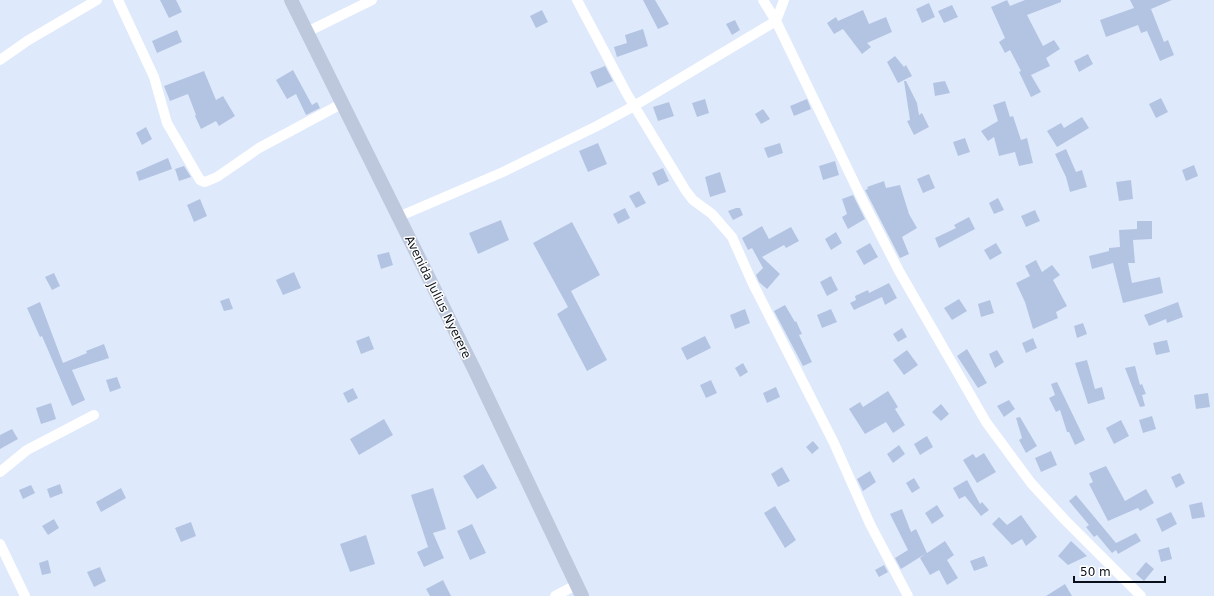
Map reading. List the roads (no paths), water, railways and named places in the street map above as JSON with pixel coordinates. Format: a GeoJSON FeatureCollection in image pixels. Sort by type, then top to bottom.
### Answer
{"type":"FeatureCollection","features":[{"type":"Feature","properties":{"kind":"street"},"geometry":{"type":"LineString","coordinates":[[0,60],[27,41],[97,0]]}},
{"type":"Feature","properties":{"kind":"street"},"geometry":{"type":"LineString","coordinates":[[118,0],[154,77],[167,123],[200,180],[205,182],[217,177],[260,148],[342,103]]}},
{"type":"Feature","properties":{"kind":"street","name":"Avenida Julius Nyerere"},"geometry":{"type":"LineString","coordinates":[[291,0],[475,371],[579,591]]}},
{"type":"Feature","properties":{"kind":"street"},"geometry":{"type":"LineString","coordinates":[[307,32],[372,0]]}},
{"type":"Feature","properties":{"kind":"street"},"geometry":{"type":"LineString","coordinates":[[577,0],[634,106],[686,191],[693,200],[712,214],[732,237],[753,284],[834,442],[870,524],[908,596]]}},
{"type":"Feature","properties":{"kind":"street"},"geometry":{"type":"LineString","coordinates":[[763,0],[776,21],[863,202],[899,271],[986,422],[1031,483],[1065,520],[1141,596]]}},
{"type":"Feature","properties":{"kind":"street"},"geometry":{"type":"LineString","coordinates":[[398,218],[503,172],[634,106],[776,21],[784,0]]}},
{"type":"Feature","properties":{"kind":"street"},"geometry":{"type":"LineString","coordinates":[[0,472],[27,450],[94,415]]}},
{"type":"Feature","properties":{"kind":"street"},"geometry":{"type":"LineString","coordinates":[[0,544],[25,596]]}},
{"type":"Feature","properties":{"kind":"street"},"geometry":{"type":"LineString","coordinates":[[555,596],[579,591]]}}]}
